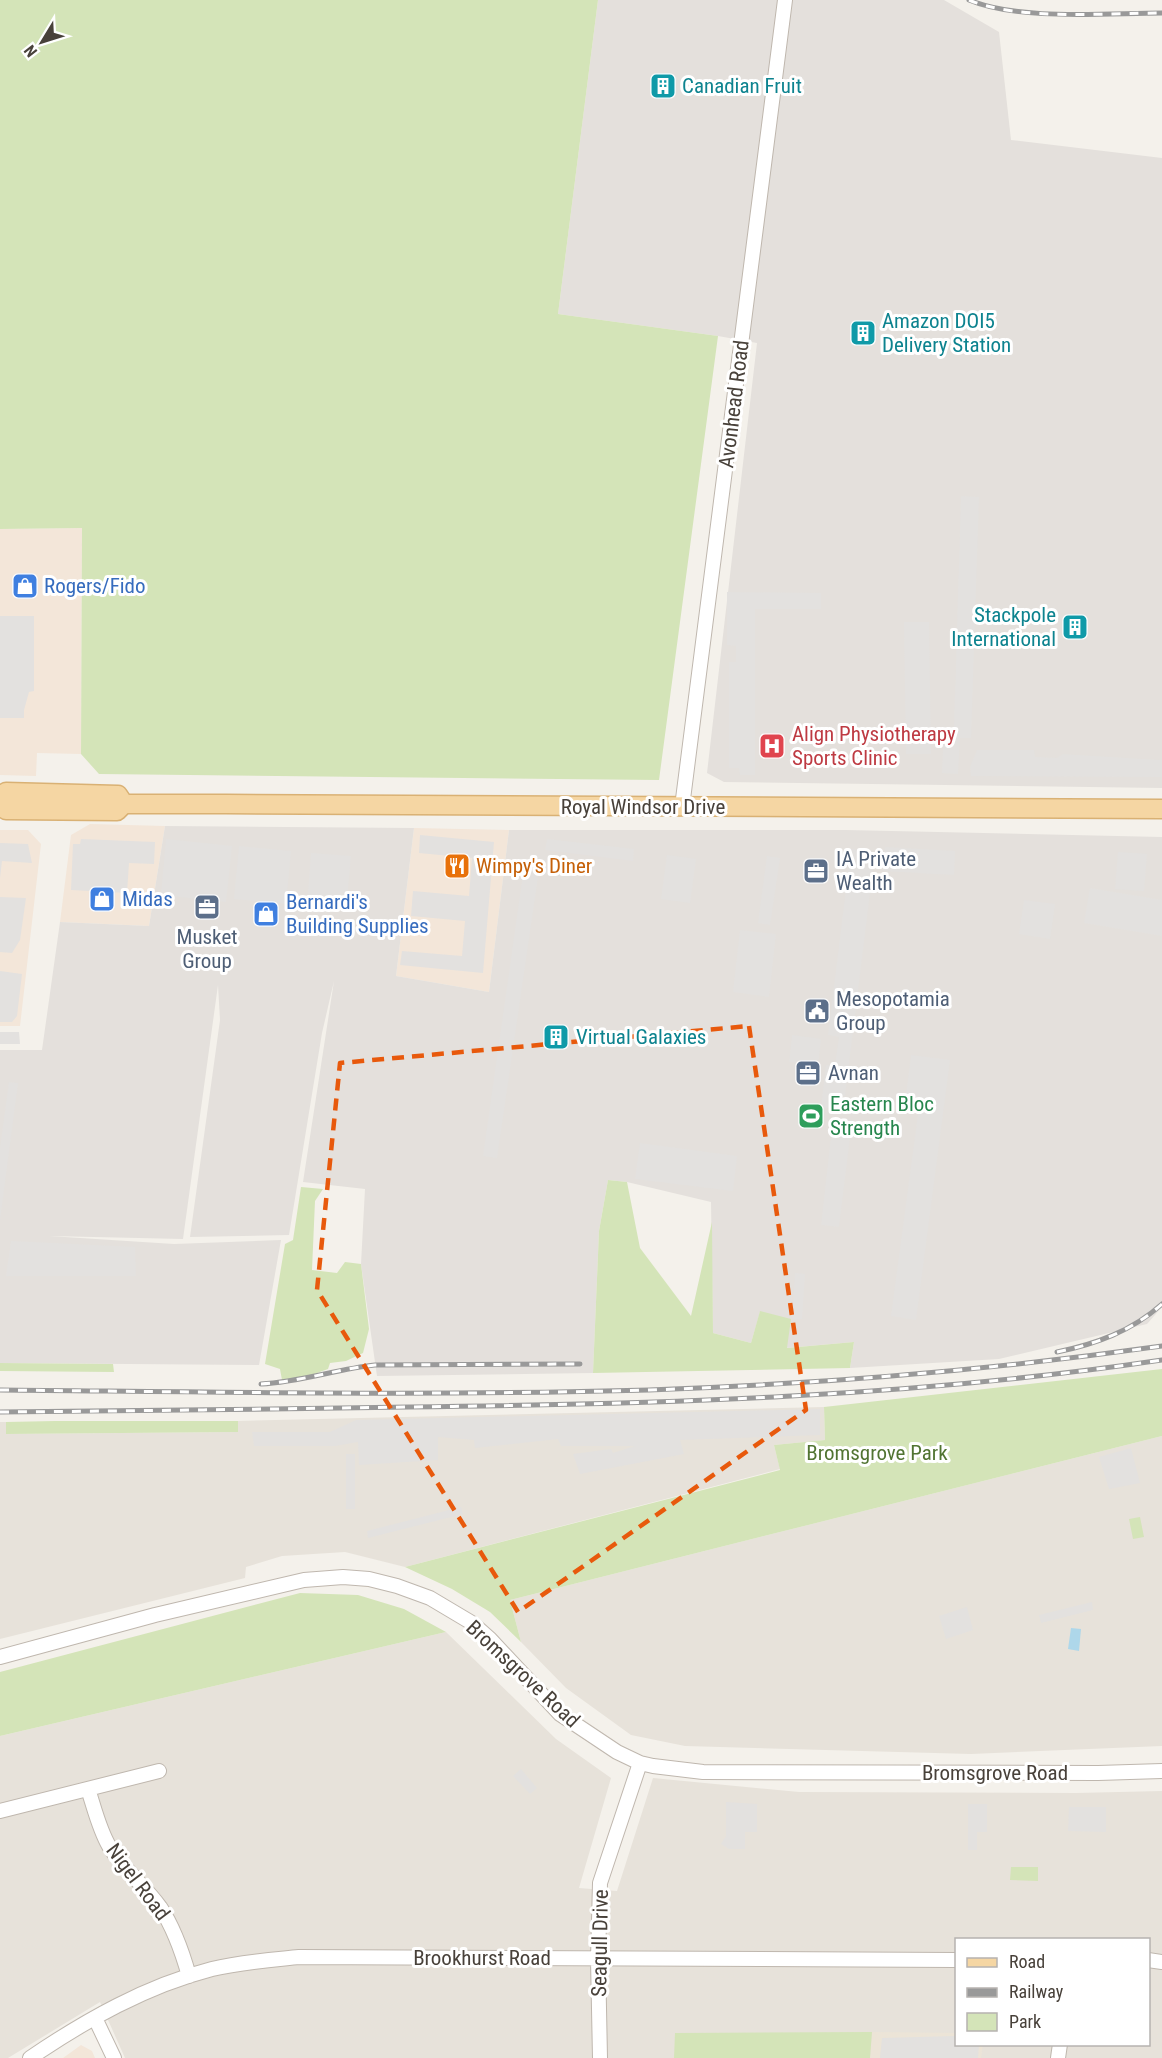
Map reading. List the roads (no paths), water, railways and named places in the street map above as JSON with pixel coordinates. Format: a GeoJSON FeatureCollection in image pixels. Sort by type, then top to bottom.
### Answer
{"type":"FeatureCollection","features":[{"type":"Feature","properties":{"kind":"main road","name":"Royal Windsor Drive"},"geometry":{"type":"LineString","coordinates":[[0,797],[6,792],[118,795],[124,804]]}},
{"type":"Feature","properties":{"kind":"main road","name":"Royal Windsor Drive"},"geometry":{"type":"LineString","coordinates":[[0,805],[6,810],[117,811],[124,804],[1162,809]]}},
{"type":"Feature","properties":{"kind":"street","name":"Avonhead Road"},"geometry":{"type":"LineString","coordinates":[[682,807],[785,0]]}},
{"type":"Feature","properties":{"kind":"street","name":"Bromsgrove Road"},"geometry":{"type":"LineString","coordinates":[[0,1657],[156,1614],[294,1582],[330,1578],[369,1579],[430,1598],[472,1623],[490,1639],[560,1714],[617,1752],[661,1768],[703,1772],[1098,1773],[1162,1771]]}},
{"type":"Feature","properties":{"kind":"street","name":"Seagull Drive"},"geometry":{"type":"LineString","coordinates":[[600,2058],[598,1959],[600,1883],[640,1762]]}},
{"type":"Feature","properties":{"kind":"street"},"geometry":{"type":"LineString","coordinates":[[0,1810],[159,1772]]}},
{"type":"Feature","properties":{"kind":"street","name":"Nigel Road"},"geometry":{"type":"LineString","coordinates":[[88,1789],[107,1843],[129,1874],[158,1905],[169,1922],[179,1943],[189,1976]]}},
{"type":"Feature","properties":{"kind":"street","name":"Brookhurst Road"},"geometry":{"type":"LineString","coordinates":[[30,2058],[66,2034],[137,1996],[189,1976],[240,1963],[299,1957],[955,1960]]}},
{"type":"Feature","properties":{"kind":"street"},"geometry":{"type":"LineString","coordinates":[[95,2018],[114,2058]]}},
{"type":"Feature","properties":{"kind":"water"},"geometry":{"type":"Polygon","coordinates":[[[1071,1628],[1081,1629],[1079,1651],[1068,1649],[1071,1628]]]}},
{"type":"Feature","properties":{"kind":"railway"},"geometry":{"type":"LineString","coordinates":[[969,0],[989,7],[1037,13],[1162,13]]}},
{"type":"Feature","properties":{"kind":"railway"},"geometry":{"type":"LineString","coordinates":[[1057,1352],[1113,1335],[1138,1322],[1162,1304]]}},
{"type":"Feature","properties":{"kind":"railway"},"geometry":{"type":"LineString","coordinates":[[0,1390],[406,1393],[649,1390],[906,1375],[1162,1346]]}},
{"type":"Feature","properties":{"kind":"railway"},"geometry":{"type":"LineString","coordinates":[[0,1412],[503,1406],[692,1401],[975,1383],[1162,1360]]}},
{"type":"Feature","properties":{"kind":"railway"},"geometry":{"type":"LineString","coordinates":[[261,1384],[290,1381],[375,1365],[580,1364]]}},
{"type":"Feature","properties":{"kind":"place","name":"Canadian Fruit"},"geometry":{"type":"Point","coordinates":[663,86]}},
{"type":"Feature","properties":{"kind":"place","name":"Amazon DOI5 Delivery Station"},"geometry":{"type":"Point","coordinates":[863,333]}},
{"type":"Feature","properties":{"kind":"place","name":"Rogers/Fido"},"geometry":{"type":"Point","coordinates":[25,586]}},
{"type":"Feature","properties":{"kind":"place","name":"Stackpole International"},"geometry":{"type":"Point","coordinates":[1075,627]}},
{"type":"Feature","properties":{"kind":"place","name":"Align Physiotherapy Sports Clinic"},"geometry":{"type":"Point","coordinates":[772,746]}},
{"type":"Feature","properties":{"kind":"place","name":"Wimpy's Diner"},"geometry":{"type":"Point","coordinates":[457,866]}},
{"type":"Feature","properties":{"kind":"place","name":"IA Private Wealth"},"geometry":{"type":"Point","coordinates":[816,871]}},
{"type":"Feature","properties":{"kind":"place","name":"Midas"},"geometry":{"type":"Point","coordinates":[102,899]}},
{"type":"Feature","properties":{"kind":"place","name":"Musket Group"},"geometry":{"type":"Point","coordinates":[207,907]}},
{"type":"Feature","properties":{"kind":"place","name":"Bernardi's Building Supplies"},"geometry":{"type":"Point","coordinates":[266,914]}},
{"type":"Feature","properties":{"kind":"place","name":"Mesopotamia Group"},"geometry":{"type":"Point","coordinates":[817,1011]}},
{"type":"Feature","properties":{"kind":"place","name":"Virtual Galaxies"},"geometry":{"type":"Point","coordinates":[556,1037]}},
{"type":"Feature","properties":{"kind":"place","name":"Avnan"},"geometry":{"type":"Point","coordinates":[808,1073]}},
{"type":"Feature","properties":{"kind":"place","name":"Eastern Bloc Strength"},"geometry":{"type":"Point","coordinates":[811,1116]}},
{"type":"Feature","properties":{"kind":"park label","name":"Bromsgrove Park"},"geometry":{"type":"Point","coordinates":[877,1453]}}]}
